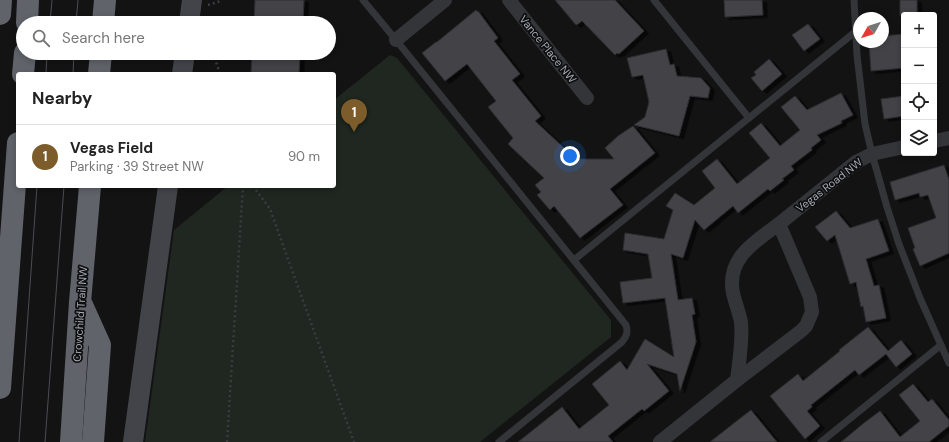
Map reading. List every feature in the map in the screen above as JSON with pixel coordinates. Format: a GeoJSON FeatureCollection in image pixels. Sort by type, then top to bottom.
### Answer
{"type":"FeatureCollection","features":[{"type":"Feature","properties":{"kind":"highway"},"geometry":{"type":"LineString","coordinates":[[0,14],[1,0]]}},
{"type":"Feature","properties":{"kind":"highway"},"geometry":{"type":"LineString","coordinates":[[27,16],[28,0]]}},
{"type":"Feature","properties":{"kind":"highway"},"geometry":{"type":"LineString","coordinates":[[104,16],[105,0]]}},
{"type":"Feature","properties":{"kind":"highway"},"geometry":{"type":"LineString","coordinates":[[23,72],[24,60]]}},
{"type":"Feature","properties":{"kind":"highway"},"geometry":{"type":"LineString","coordinates":[[99,72],[100,60]]}},
{"type":"Feature","properties":{"kind":"highway"},"geometry":{"type":"LineString","coordinates":[[0,388],[16,170]]}},
{"type":"Feature","properties":{"kind":"highway","name":"Crowchild Trail NW"},"geometry":{"type":"LineString","coordinates":[[71,442],[80,302],[90,188]]}},
{"type":"Feature","properties":{"kind":"highway"},"geometry":{"type":"LineString","coordinates":[[80,302],[100,345],[93,442]]}},
{"type":"Feature","properties":{"kind":"street"},"geometry":{"type":"LineString","coordinates":[[396,40],[446,0]]}},
{"type":"Feature","properties":{"kind":"street","name":"Vance Place NW"},"geometry":{"type":"LineString","coordinates":[[509,0],[588,98]]}},
{"type":"Feature","properties":{"kind":"street"},"geometry":{"type":"LineString","coordinates":[[192,16],[199,3]]}},
{"type":"Feature","properties":{"kind":"street"},"geometry":{"type":"LineString","coordinates":[[182,72],[184,60]]}},
{"type":"Feature","properties":{"kind":"street"},"geometry":{"type":"LineString","coordinates":[[937,140],[949,138]]}},
{"type":"Feature","properties":{"kind":"street","name":"Vegas Road NW"},"geometry":{"type":"LineString","coordinates":[[737,380],[741,343],[741,322],[732,291],[732,278],[740,256],[856,162],[872,154],[901,148]]}},
{"type":"Feature","properties":{"kind":"street"},"geometry":{"type":"LineString","coordinates":[[133,442],[168,188]]}},
{"type":"Feature","properties":{"kind":"street"},"geometry":{"type":"LineString","coordinates":[[660,442],[806,326],[812,312],[810,297],[780,224]]}},
{"type":"Feature","properties":{"kind":"lane"},"geometry":{"type":"LineString","coordinates":[[363,0],[626,325],[628,332],[622,342],[499,442]]}},
{"type":"Feature","properties":{"kind":"lane"},"geometry":{"type":"LineString","coordinates":[[654,0],[749,118]]}},
{"type":"Feature","properties":{"kind":"lane"},"geometry":{"type":"LineString","coordinates":[[854,0],[854,12]]}},
{"type":"Feature","properties":{"kind":"lane"},"geometry":{"type":"LineString","coordinates":[[574,260],[853,34]]}},
{"type":"Feature","properties":{"kind":"lane"},"geometry":{"type":"LineString","coordinates":[[856,48],[866,124],[872,154],[887,207],[899,244],[949,363]]}},
{"type":"Feature","properties":{"kind":"lane"},"geometry":{"type":"LineString","coordinates":[[821,442],[941,345]]}},
{"type":"Feature","properties":{"kind":"path"},"geometry":{"type":"LineString","coordinates":[[199,3],[218,2],[221,0]]}},
{"type":"Feature","properties":{"kind":"path"},"geometry":{"type":"LineString","coordinates":[[215,60],[219,72]]}},
{"type":"Feature","properties":{"kind":"path"},"geometry":{"type":"LineString","coordinates":[[227,442],[243,188]]}},
{"type":"Feature","properties":{"kind":"path"},"geometry":{"type":"LineString","coordinates":[[254,188],[270,209],[354,442]]}},
{"type":"Feature","properties":{"kind":"shaded area"},"geometry":{"type":"Polygon","coordinates":[[[390,55],[397,58],[611,320],[611,337],[480,442],[145,442],[174,230],[226,188],[336,188],[336,98],[390,55]]]}},
{"type":"Feature","properties":{"kind":"building"},"geometry":{"type":"Polygon","coordinates":[[[255,0],[304,0],[303,16],[254,16],[255,0]]]}},
{"type":"Feature","properties":{"kind":"building"},"geometry":{"type":"Polygon","coordinates":[[[555,0],[615,0],[644,31],[619,54],[617,53],[615,55],[582,21],[576,25],[555,0]]]}},
{"type":"Feature","properties":{"kind":"building"},"geometry":{"type":"Polygon","coordinates":[[[724,0],[762,0],[763,15],[725,17],[724,0]]]}},
{"type":"Feature","properties":{"kind":"building"},"geometry":{"type":"Polygon","coordinates":[[[900,0],[917,0],[917,12],[901,12],[900,15],[900,0]]]}},
{"type":"Feature","properties":{"kind":"building"},"geometry":{"type":"Polygon","coordinates":[[[476,10],[498,38],[494,41],[520,74],[512,80],[541,116],[535,121],[576,159],[614,159],[605,148],[618,136],[633,126],[655,153],[610,189],[623,205],[580,238],[554,206],[550,210],[537,195],[541,192],[535,185],[544,178],[508,144],[513,138],[488,107],[496,101],[467,64],[445,81],[422,53],[476,10]]]}},
{"type":"Feature","properties":{"kind":"building"},"geometry":{"type":"Polygon","coordinates":[[[808,24],[820,39],[804,51],[792,35],[808,24]]]}},
{"type":"Feature","properties":{"kind":"building"},"geometry":{"type":"Polygon","coordinates":[[[901,34],[901,68],[871,71],[869,48],[889,48],[889,35],[901,34]]]}},
{"type":"Feature","properties":{"kind":"building"},"geometry":{"type":"Polygon","coordinates":[[[666,49],[670,65],[674,64],[677,76],[701,78],[710,88],[708,98],[690,96],[679,136],[634,125],[645,117],[649,102],[643,75],[632,77],[627,58],[666,49]]]}},
{"type":"Feature","properties":{"kind":"building"},"geometry":{"type":"Polygon","coordinates":[[[769,59],[782,74],[762,91],[751,78],[756,75],[754,72],[769,59]]]}},
{"type":"Feature","properties":{"kind":"building"},"geometry":{"type":"Polygon","coordinates":[[[252,60],[300,60],[299,72],[251,72],[252,60]]]}},
{"type":"Feature","properties":{"kind":"building"},"geometry":{"type":"Polygon","coordinates":[[[841,93],[853,115],[841,121],[842,123],[817,135],[821,140],[811,148],[812,150],[791,166],[794,170],[782,179],[784,180],[770,191],[768,189],[738,213],[733,206],[704,230],[695,220],[683,258],[671,254],[678,300],[692,298],[695,314],[692,315],[696,342],[680,391],[677,374],[647,364],[669,391],[644,411],[642,409],[608,436],[613,442],[518,442],[562,407],[579,429],[609,405],[592,384],[620,361],[627,370],[645,339],[674,357],[665,298],[623,303],[620,282],[652,278],[648,254],[623,250],[625,233],[664,239],[673,210],[666,206],[675,193],[694,205],[715,188],[702,171],[717,159],[737,184],[770,158],[749,133],[761,123],[780,146],[800,130],[781,107],[795,96],[807,110],[841,93]]]}},
{"type":"Feature","properties":{"kind":"building"},"geometry":{"type":"Polygon","coordinates":[[[901,96],[901,116],[884,119],[881,99],[901,96]]]}},
{"type":"Feature","properties":{"kind":"building"},"geometry":{"type":"Polygon","coordinates":[[[944,165],[949,180],[949,253],[920,266],[913,249],[915,248],[908,228],[936,218],[928,195],[920,197],[919,193],[895,200],[890,182],[944,165]]]}},
{"type":"Feature","properties":{"kind":"building"},"geometry":{"type":"Polygon","coordinates":[[[836,211],[850,228],[878,219],[889,251],[866,259],[874,286],[879,285],[886,318],[866,322],[863,306],[861,307],[856,282],[850,284],[835,235],[827,241],[815,227],[836,211]]]}},
{"type":"Feature","properties":{"kind":"building"},"geometry":{"type":"Polygon","coordinates":[[[868,327],[888,351],[901,340],[912,354],[896,367],[886,354],[859,375],[855,370],[811,405],[812,407],[807,411],[820,426],[805,439],[770,396],[798,374],[803,381],[868,327]]]}},
{"type":"Feature","properties":{"kind":"building"},"geometry":{"type":"Polygon","coordinates":[[[913,384],[928,402],[932,399],[949,420],[949,426],[929,442],[841,442],[880,411],[900,437],[920,421],[899,395],[913,384]]]}},
{"type":"Feature","properties":{"kind":"building"},"geometry":{"type":"Polygon","coordinates":[[[751,410],[777,442],[710,442],[738,420],[751,410]]]}},
{"type":"Feature","properties":{"kind":"tram line"},"geometry":{"type":"LineString","coordinates":[[51,16],[52,0]]}},
{"type":"Feature","properties":{"kind":"tram line"},"geometry":{"type":"LineString","coordinates":[[77,16],[78,0]]}},
{"type":"Feature","properties":{"kind":"tram line"},"geometry":{"type":"LineString","coordinates":[[46,72],[47,60]]}},
{"type":"Feature","properties":{"kind":"tram line"},"geometry":{"type":"LineString","coordinates":[[73,72],[74,60]]}},
{"type":"Feature","properties":{"kind":"tram line"},"geometry":{"type":"LineString","coordinates":[[19,442],[37,188]]}},
{"type":"Feature","properties":{"kind":"tram line"},"geometry":{"type":"LineString","coordinates":[[45,442],[64,188]]}},
{"type":"Feature","properties":{"kind":"place","name":"Vegas Field"},"geometry":{"type":"Point","coordinates":[354,132]}}]}
